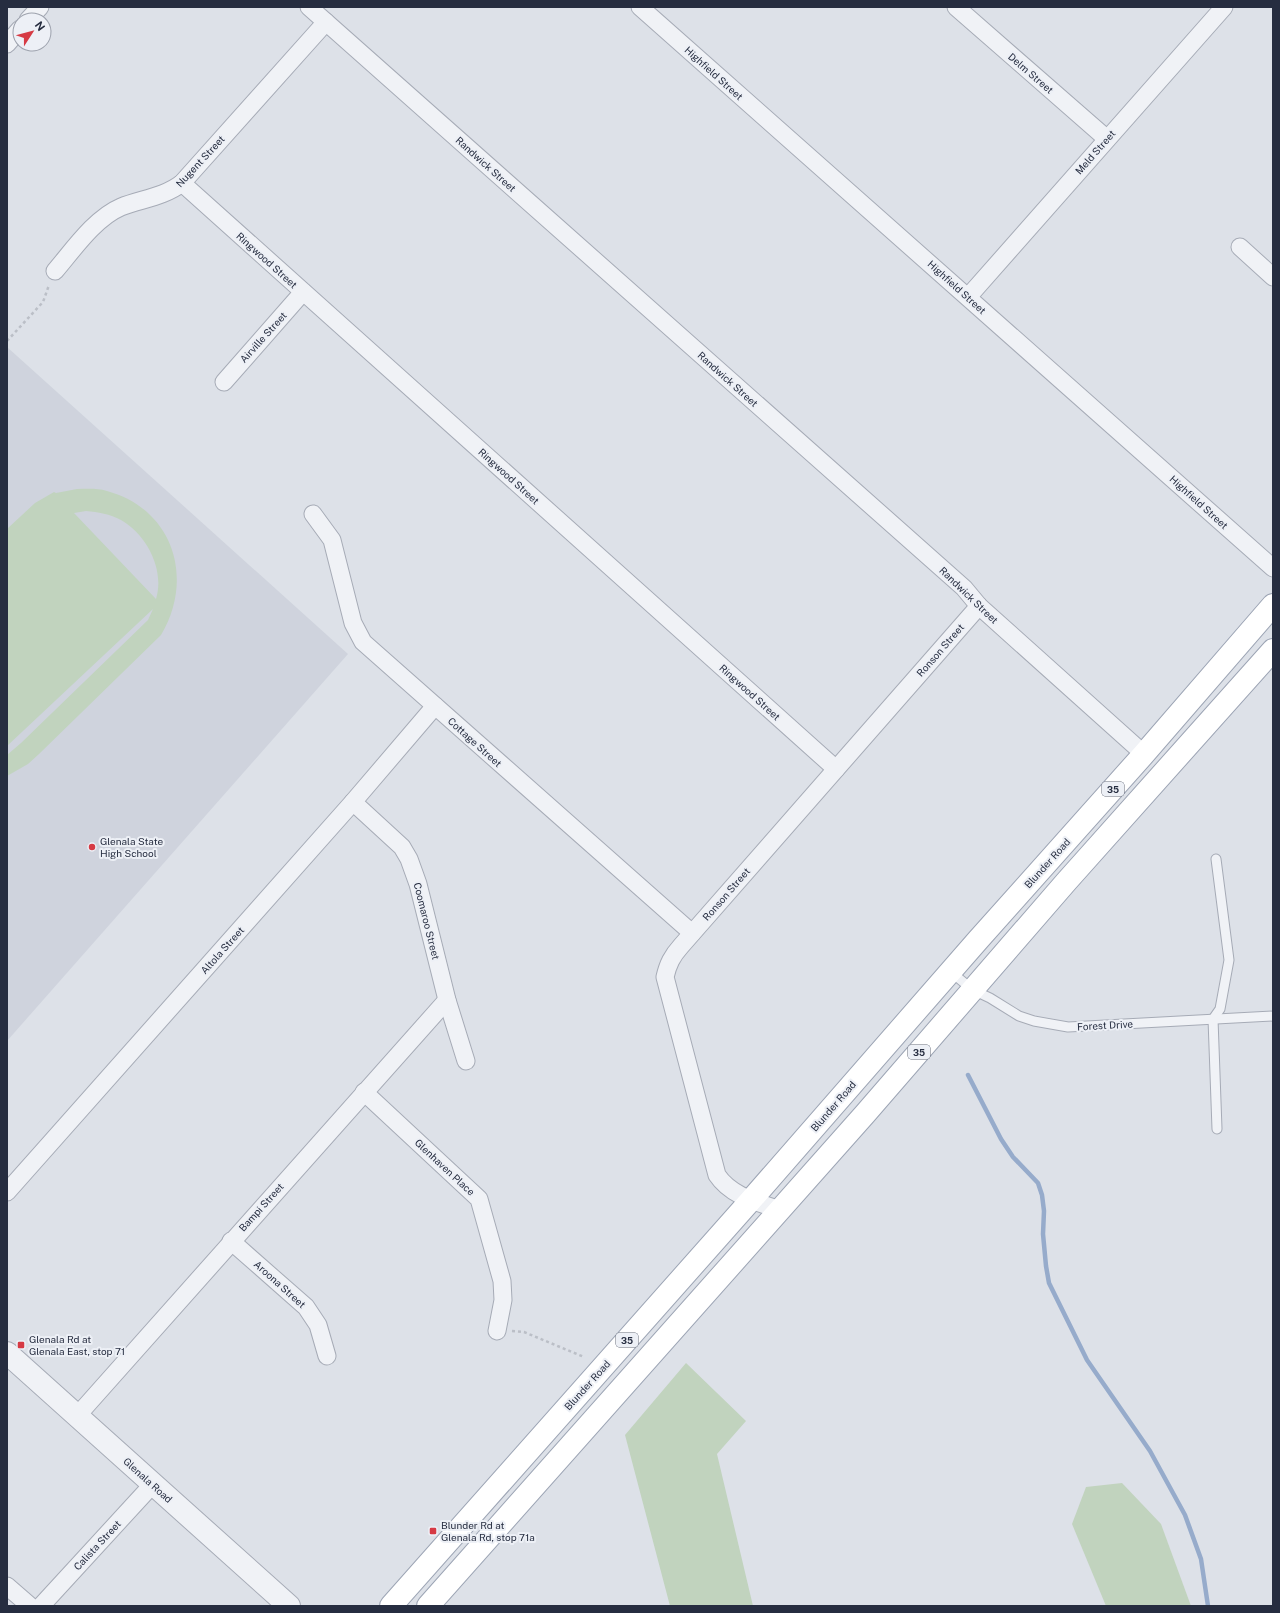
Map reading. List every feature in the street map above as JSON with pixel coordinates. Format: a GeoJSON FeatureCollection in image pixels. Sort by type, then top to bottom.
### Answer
{"type":"FeatureCollection","features":[{"type":"Feature","properties":{"kind":"main road","name":"Blunder Road"},"geometry":{"type":"LineString","coordinates":[[391,1606],[1144,754],[1273,605]]}},
{"type":"Feature","properties":{"kind":"main road","name":"35"},"geometry":{"type":"LineString","coordinates":[[428,1606],[780,1210],[1066,882],[1273,650]]}},
{"type":"Feature","properties":{"kind":"street","name":"Randwick Street"},"geometry":{"type":"LineString","coordinates":[[309,7],[964,588],[980,606],[1144,754]]}},
{"type":"Feature","properties":{"kind":"street","name":"Highfield Street"},"geometry":{"type":"LineString","coordinates":[[640,7],[1273,568]]}},
{"type":"Feature","properties":{"kind":"street","name":"Delm Street"},"geometry":{"type":"LineString","coordinates":[[956,7],[1107,139]]}},
{"type":"Feature","properties":{"kind":"street","name":"Meld Street"},"geometry":{"type":"LineString","coordinates":[[968,297],[1224,7]]}},
{"type":"Feature","properties":{"kind":"street","name":"Nugent Street"},"geometry":{"type":"LineString","coordinates":[[55,271],[98,222],[109,213],[121,207],[173,190],[182,184],[326,22]]}},
{"type":"Feature","properties":{"kind":"street","name":"Ringwood Street"},"geometry":{"type":"LineString","coordinates":[[182,184],[836,769]]}},
{"type":"Feature","properties":{"kind":"street"},"geometry":{"type":"LineString","coordinates":[[1240,247],[1273,277]]}},
{"type":"Feature","properties":{"kind":"street","name":"Airville Street"},"geometry":{"type":"LineString","coordinates":[[224,382],[303,292]]}},
{"type":"Feature","properties":{"kind":"street","name":"Cottage Street"},"geometry":{"type":"LineString","coordinates":[[313,514],[332,540],[353,623],[363,642],[692,933]]}},
{"type":"Feature","properties":{"kind":"street","name":"Ronson Street"},"geometry":{"type":"LineString","coordinates":[[780,1210],[751,1200],[722,1183],[717,1175],[665,977],[670,959],[980,606]]}},
{"type":"Feature","properties":{"kind":"street","name":"Altola Street"},"geometry":{"type":"LineString","coordinates":[[7,1192],[353,802],[435,706]]}},
{"type":"Feature","properties":{"kind":"street","name":"Coomaroo Street"},"geometry":{"type":"LineString","coordinates":[[353,802],[402,847],[409,859],[418,884],[447,1000],[466,1061]]}},
{"type":"Feature","properties":{"kind":"street","name":"Bampi Street"},"geometry":{"type":"LineString","coordinates":[[77,1416],[447,1000]]}},
{"type":"Feature","properties":{"kind":"street","name":"Glenhaven Place"},"geometry":{"type":"LineString","coordinates":[[364,1092],[479,1199],[502,1281],[503,1300],[497,1331]]}},
{"type":"Feature","properties":{"kind":"street","name":"Aroona Street"},"geometry":{"type":"LineString","coordinates":[[232,1241],[306,1307],[318,1325],[327,1356]]}},
{"type":"Feature","properties":{"kind":"street","name":"Glenala Road"},"geometry":{"type":"LineString","coordinates":[[7,1353],[290,1606]]}},
{"type":"Feature","properties":{"kind":"street","name":"Calista Street"},"geometry":{"type":"LineString","coordinates":[[41,1606],[153,1484]]}},
{"type":"Feature","properties":{"kind":"street"},"geometry":{"type":"LineString","coordinates":[[7,1586],[30,1606]]}},
{"type":"Feature","properties":{"kind":"lane"},"geometry":{"type":"LineString","coordinates":[[1216,859],[1229,960],[1220,1009],[1213,1019],[1217,1129]]}},
{"type":"Feature","properties":{"kind":"lane","name":"Forest Drive"},"geometry":{"type":"LineString","coordinates":[[951,972],[973,990],[990,998],[1019,1016],[1068,1026],[1273,1016]]}},
{"type":"Feature","properties":{"kind":"path"},"geometry":{"type":"LineString","coordinates":[[7,341],[43,302],[55,271]]}},
{"type":"Feature","properties":{"kind":"path"},"geometry":{"type":"LineString","coordinates":[[497,1331],[524,1332],[584,1357]]}},
{"type":"Feature","properties":{"kind":"shaded area","name":"Glenala State High School"},"geometry":{"type":"Polygon","coordinates":[[[7,347],[348,654],[7,1041],[7,347]]]}},
{"type":"Feature","properties":{"kind":"green space"},"geometry":{"type":"Polygon","coordinates":[[[77,489],[103,490],[130,500],[148,513],[162,529],[172,548],[176,569],[176,591],[171,613],[161,635],[39,754],[28,764],[7,776],[7,755],[148,620],[153,609],[7,746],[7,529],[35,503],[54,492],[56,493],[77,489]],[[86,511],[74,513],[156,599],[158,577],[156,565],[152,554],[139,535],[117,518],[86,511]]]}},
{"type":"Feature","properties":{"kind":"green space"},"geometry":{"type":"Polygon","coordinates":[[[686,1363],[746,1421],[717,1454],[753,1606],[670,1606],[625,1435],[686,1363]]]}},
{"type":"Feature","properties":{"kind":"green space"},"geometry":{"type":"Polygon","coordinates":[[[1122,1483],[1161,1524],[1191,1606],[1106,1606],[1072,1524],[1086,1487],[1122,1483]]]}},
{"type":"Feature","properties":{"kind":"waterway"},"geometry":{"type":"LineString","coordinates":[[968,1075],[1001,1139],[1013,1157],[1038,1183],[1042,1195],[1044,1211],[1043,1234],[1049,1283],[1087,1360],[1150,1451],[1185,1515],[1201,1559],[1208,1606]]}},
{"type":"Feature","properties":{"kind":"place","name":"Glenala State High School"},"geometry":{"type":"Point","coordinates":[92,847]}},
{"type":"Feature","properties":{"kind":"place","name":"Glenala Rd at Glenala East, stop 71"},"geometry":{"type":"Point","coordinates":[21,1345]}},
{"type":"Feature","properties":{"kind":"place","name":"Blunder Rd at Glenala Rd, stop 71a"},"geometry":{"type":"Point","coordinates":[433,1531]}}]}
